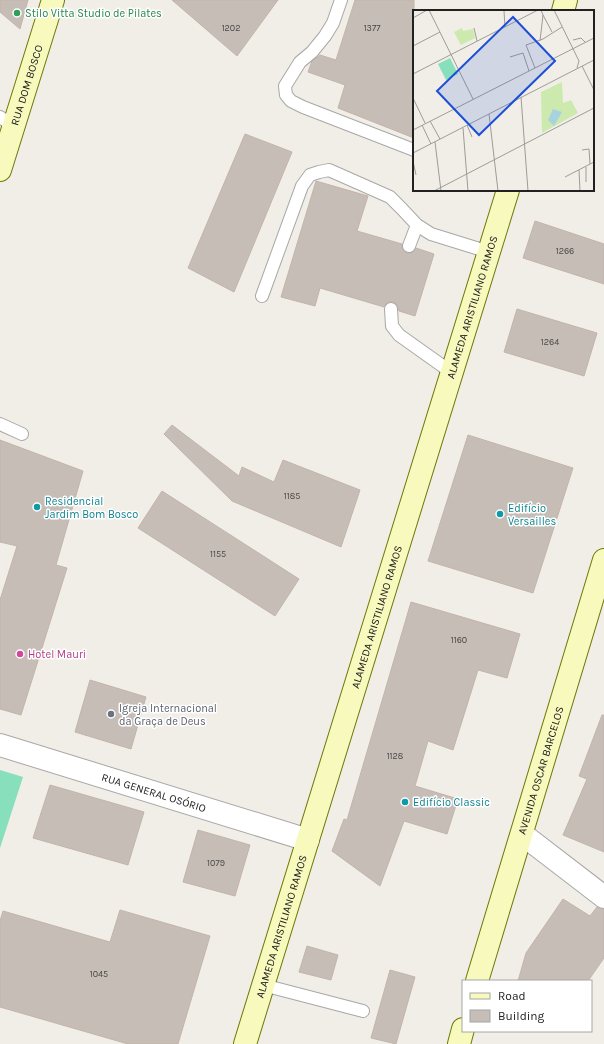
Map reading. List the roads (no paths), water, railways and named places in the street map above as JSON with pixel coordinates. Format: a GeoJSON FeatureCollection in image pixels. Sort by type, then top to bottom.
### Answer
{"type":"FeatureCollection","features":[{"type":"Feature","properties":{"kind":"main road","name":"RUA DOM BOSCO"},"geometry":{"type":"LineString","coordinates":[[0,170],[7,122],[52,0]]}},
{"type":"Feature","properties":{"kind":"main road"},"geometry":{"type":"LineString","coordinates":[[563,10],[566,0]]}},
{"type":"Feature","properties":{"kind":"main road","name":"ALAMEDA ARISTILIANO RAMOS"},"geometry":{"type":"LineString","coordinates":[[245,1044],[508,191]]}},
{"type":"Feature","properties":{"kind":"main road","name":"AVENIDA OSCAR BARCELOS"},"geometry":{"type":"LineString","coordinates":[[478,980],[604,560]]}},
{"type":"Feature","properties":{"kind":"main road"},"geometry":{"type":"LineString","coordinates":[[459,1044],[462,1032]]}},
{"type":"Feature","properties":{"kind":"street","name":"RUA GENERAL OSÓRIO"},"geometry":{"type":"LineString","coordinates":[[0,745],[308,840]]}},
{"type":"Feature","properties":{"kind":"street"},"geometry":{"type":"LineString","coordinates":[[522,834],[604,897]]}},
{"type":"Feature","properties":{"kind":"lane"},"geometry":{"type":"LineString","coordinates":[[341,0],[333,23],[325,36],[312,52],[300,62],[285,86],[286,94],[291,100],[303,106],[413,150]]}},
{"type":"Feature","properties":{"kind":"lane"},"geometry":{"type":"LineString","coordinates":[[262,296],[302,186],[310,175],[329,170],[390,197],[416,225],[431,234],[489,252]]}},
{"type":"Feature","properties":{"kind":"lane"},"geometry":{"type":"LineString","coordinates":[[409,246],[416,225]]}},
{"type":"Feature","properties":{"kind":"lane"},"geometry":{"type":"LineString","coordinates":[[391,309],[392,326],[399,335],[451,372]]}},
{"type":"Feature","properties":{"kind":"lane"},"geometry":{"type":"LineString","coordinates":[[0,424],[22,434]]}},
{"type":"Feature","properties":{"kind":"lane"},"geometry":{"type":"LineString","coordinates":[[263,985],[362,1011]]}},
{"type":"Feature","properties":{"kind":"place","name":"Stilo Vitta Studio de Pilates"},"geometry":{"type":"Point","coordinates":[17,13]}},
{"type":"Feature","properties":{"kind":"place","name":"Residencial Jardim Bom Bosco"},"geometry":{"type":"Point","coordinates":[37,507]}},
{"type":"Feature","properties":{"kind":"place","name":"Edifício Versailles"},"geometry":{"type":"Point","coordinates":[500,514]}},
{"type":"Feature","properties":{"kind":"place","name":"Hotel Mauri"},"geometry":{"type":"Point","coordinates":[20,654]}},
{"type":"Feature","properties":{"kind":"place","name":"Igreja Internacional da Graça de Deus"},"geometry":{"type":"Point","coordinates":[111,714]}},
{"type":"Feature","properties":{"kind":"place","name":"Edifício Classic"},"geometry":{"type":"Point","coordinates":[405,802]}}]}
